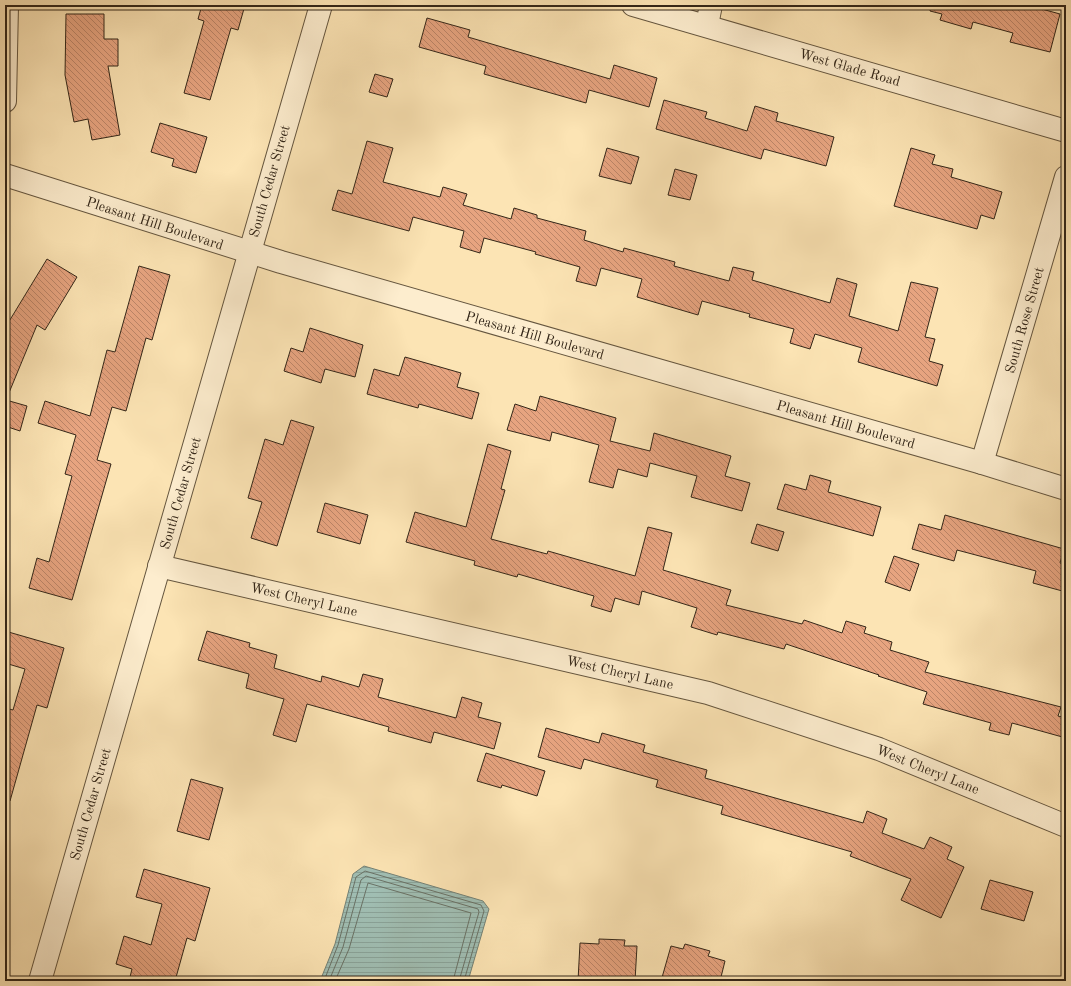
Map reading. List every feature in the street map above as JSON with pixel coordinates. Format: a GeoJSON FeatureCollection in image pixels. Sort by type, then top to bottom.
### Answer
{"type":"FeatureCollection","features":[{"type":"Feature","properties":{"kind":"street"},"geometry":{"type":"LineString","coordinates":[[5,101],[7,5]]}},
{"type":"Feature","properties":{"kind":"street","name":"South Cedar Street"},"geometry":{"type":"LineString","coordinates":[[40,981],[248,252],[321,5]]}},
{"type":"Feature","properties":{"kind":"street","name":"West Glade Road"},"geometry":{"type":"LineString","coordinates":[[633,5],[709,15],[1066,131]]}},
{"type":"Feature","properties":{"kind":"street","name":"Pleasant Hill Boulevard"},"geometry":{"type":"LineString","coordinates":[[5,175],[248,252],[982,463],[1066,489]]}},
{"type":"Feature","properties":{"kind":"street","name":"South Rose Street"},"geometry":{"type":"LineString","coordinates":[[982,463],[1066,177]]}},
{"type":"Feature","properties":{"kind":"street","name":"West Cheryl Lane"},"geometry":{"type":"LineString","coordinates":[[159,566],[708,693],[879,749],[1066,826]]}},
{"type":"Feature","properties":{"kind":"water"},"geometry":{"type":"Polygon","coordinates":[[[364,866],[483,901],[489,909],[468,981],[320,981],[335,944],[353,874],[364,866]]]}},
{"type":"Feature","properties":{"kind":"building"},"geometry":{"type":"Polygon","coordinates":[[[202,5],[245,5],[238,30],[231,28],[210,100],[184,93],[204,21],[198,19],[202,5]]]}},
{"type":"Feature","properties":{"kind":"building"},"geometry":{"type":"Polygon","coordinates":[[[931,5],[1027,5],[1060,14],[1050,52],[1010,42],[1013,33],[973,22],[971,29],[940,20],[942,14],[930,11],[931,5]]]}},
{"type":"Feature","properties":{"kind":"building"},"geometry":{"type":"Polygon","coordinates":[[[66,14],[104,14],[104,39],[118,39],[118,66],[108,66],[120,135],[92,140],[88,119],[74,122],[65,75],[66,14]]]}},
{"type":"Feature","properties":{"kind":"building"},"geometry":{"type":"Polygon","coordinates":[[[427,18],[470,30],[468,37],[610,79],[614,65],[657,78],[649,107],[589,90],[586,103],[484,74],[486,66],[419,47],[427,18]]]}},
{"type":"Feature","properties":{"kind":"building"},"geometry":{"type":"Polygon","coordinates":[[[375,74],[393,79],[387,97],[369,92],[375,74]]]}},
{"type":"Feature","properties":{"kind":"building"},"geometry":{"type":"Polygon","coordinates":[[[664,100],[707,112],[705,118],[747,131],[755,106],[778,113],[776,121],[834,137],[826,166],[764,149],[761,159],[656,129],[664,100]]]}},
{"type":"Feature","properties":{"kind":"building"},"geometry":{"type":"Polygon","coordinates":[[[160,123],[207,137],[196,173],[172,166],[174,159],[151,152],[160,123]]]}},
{"type":"Feature","properties":{"kind":"building"},"geometry":{"type":"Polygon","coordinates":[[[367,141],[393,148],[383,182],[440,197],[443,187],[467,194],[463,205],[511,219],[514,208],[537,215],[537,218],[586,231],[584,240],[623,252],[624,248],[675,262],[674,266],[729,281],[733,267],[754,272],[752,280],[830,303],[837,278],[857,284],[849,316],[898,331],[911,282],[938,288],[925,337],[935,339],[929,361],[943,365],[937,386],[858,362],[862,348],[815,334],[810,349],[790,343],[794,329],[749,317],[750,314],[702,301],[698,315],[637,297],[642,279],[601,268],[596,286],[576,281],[580,267],[535,254],[536,252],[484,238],[480,253],[460,247],[464,231],[413,217],[409,231],[332,210],[338,190],[352,194],[367,141]]]}},
{"type":"Feature","properties":{"kind":"building"},"geometry":{"type":"Polygon","coordinates":[[[607,148],[639,157],[631,184],[599,176],[607,148]]]}},
{"type":"Feature","properties":{"kind":"building"},"geometry":{"type":"Polygon","coordinates":[[[911,148],[935,155],[932,164],[953,169],[951,177],[1002,192],[994,219],[981,215],[977,229],[894,206],[911,148]]]}},
{"type":"Feature","properties":{"kind":"building"},"geometry":{"type":"Polygon","coordinates":[[[675,169],[697,175],[690,200],[668,195],[675,169]]]}},
{"type":"Feature","properties":{"kind":"building"},"geometry":{"type":"Polygon","coordinates":[[[47,259],[77,277],[45,330],[37,325],[6,400],[27,406],[20,431],[5,426],[5,328],[47,259]]]}},
{"type":"Feature","properties":{"kind":"building"},"geometry":{"type":"Polygon","coordinates":[[[139,266],[170,275],[152,340],[146,338],[126,411],[112,407],[97,460],[111,464],[72,600],[29,588],[37,558],[49,562],[72,476],[65,474],[76,435],[38,423],[45,401],[90,416],[107,350],[115,352],[139,266]]]}},
{"type":"Feature","properties":{"kind":"building"},"geometry":{"type":"Polygon","coordinates":[[[310,328],[363,345],[355,377],[325,369],[321,383],[284,371],[291,348],[303,352],[310,328]]]}},
{"type":"Feature","properties":{"kind":"building"},"geometry":{"type":"Polygon","coordinates":[[[405,357],[461,373],[457,387],[479,393],[472,419],[419,404],[418,408],[367,394],[374,369],[399,376],[405,357]]]}},
{"type":"Feature","properties":{"kind":"building"},"geometry":{"type":"Polygon","coordinates":[[[540,396],[616,418],[610,441],[650,451],[654,433],[731,456],[725,476],[750,483],[742,511],[691,497],[697,476],[650,463],[647,477],[618,469],[613,488],[589,482],[599,445],[552,432],[550,441],[507,430],[515,404],[536,411],[540,396]]]}},
{"type":"Feature","properties":{"kind":"building"},"geometry":{"type":"Polygon","coordinates":[[[291,420],[314,427],[277,546],[251,538],[262,502],[248,498],[265,439],[283,445],[291,420]]]}},
{"type":"Feature","properties":{"kind":"building"},"geometry":{"type":"Polygon","coordinates":[[[488,444],[511,451],[501,489],[505,490],[491,539],[547,554],[548,551],[635,576],[648,527],[672,533],[663,570],[731,590],[726,605],[802,624],[804,620],[842,633],[846,621],[866,627],[864,633],[892,642],[890,650],[929,662],[925,672],[1061,707],[1058,716],[1066,718],[1066,738],[1012,723],[1009,735],[989,730],[991,723],[923,704],[927,692],[878,676],[879,675],[786,644],[784,649],[718,632],[717,635],[691,627],[697,608],[642,591],[639,605],[615,598],[611,612],[591,606],[594,596],[518,574],[517,577],[474,565],[475,561],[406,542],[415,512],[466,527],[488,444]]]}},
{"type":"Feature","properties":{"kind":"building"},"geometry":{"type":"Polygon","coordinates":[[[810,475],[831,481],[828,492],[881,507],[873,536],[777,509],[785,484],[806,490],[810,475]]]}},
{"type":"Feature","properties":{"kind":"building"},"geometry":{"type":"Polygon","coordinates":[[[325,503],[368,515],[360,544],[317,532],[325,503]]]}},
{"type":"Feature","properties":{"kind":"building"},"geometry":{"type":"Polygon","coordinates":[[[945,515],[1064,549],[1060,563],[1066,565],[1066,592],[1033,583],[1036,571],[957,550],[954,561],[912,549],[919,524],[941,530],[945,515]]]}},
{"type":"Feature","properties":{"kind":"building"},"geometry":{"type":"Polygon","coordinates":[[[757,524],[784,532],[778,551],[751,543],[757,524]]]}},
{"type":"Feature","properties":{"kind":"building"},"geometry":{"type":"Polygon","coordinates":[[[894,556],[919,564],[910,591],[885,582],[894,556]]]}},
{"type":"Feature","properties":{"kind":"building"},"geometry":{"type":"Polygon","coordinates":[[[5,631],[64,648],[47,708],[37,705],[10,801],[5,800],[5,708],[13,710],[25,669],[5,663],[5,631]]]}},
{"type":"Feature","properties":{"kind":"building"},"geometry":{"type":"Polygon","coordinates":[[[207,631],[250,643],[249,647],[277,655],[274,668],[321,682],[322,676],[359,687],[363,674],[383,679],[378,697],[456,718],[462,697],[482,703],[478,717],[501,723],[494,749],[434,732],[431,743],[388,731],[389,727],[307,704],[296,742],[273,735],[284,699],[246,688],[249,674],[198,660],[207,631]]]}},
{"type":"Feature","properties":{"kind":"building"},"geometry":{"type":"Polygon","coordinates":[[[546,728],[599,743],[602,733],[645,745],[643,752],[707,770],[705,778],[863,823],[867,811],[887,819],[882,833],[924,849],[930,837],[952,847],[947,859],[964,867],[941,918],[901,900],[911,879],[850,856],[852,852],[721,814],[723,806],[656,787],[658,780],[584,759],[581,769],[538,757],[546,728]]]}},
{"type":"Feature","properties":{"kind":"building"},"geometry":{"type":"Polygon","coordinates":[[[486,753],[545,771],[537,796],[502,785],[501,788],[477,781],[486,753]]]}},
{"type":"Feature","properties":{"kind":"building"},"geometry":{"type":"Polygon","coordinates":[[[191,779],[223,788],[209,840],[177,831],[191,779]]]}},
{"type":"Feature","properties":{"kind":"building"},"geometry":{"type":"Polygon","coordinates":[[[144,869],[210,888],[195,941],[187,938],[175,981],[129,981],[132,969],[116,964],[124,936],[151,945],[162,904],[136,897],[144,869]]]}},
{"type":"Feature","properties":{"kind":"building"},"geometry":{"type":"Polygon","coordinates":[[[990,880],[1033,892],[1024,921],[981,909],[990,880]]]}},
{"type":"Feature","properties":{"kind":"building"},"geometry":{"type":"Polygon","coordinates":[[[599,939],[625,940],[624,946],[637,946],[635,981],[578,981],[580,943],[599,944],[599,939]]]}},
{"type":"Feature","properties":{"kind":"building"},"geometry":{"type":"Polygon","coordinates":[[[685,944],[710,951],[708,956],[725,961],[720,981],[661,981],[671,946],[683,949],[685,944]]]}}]}
